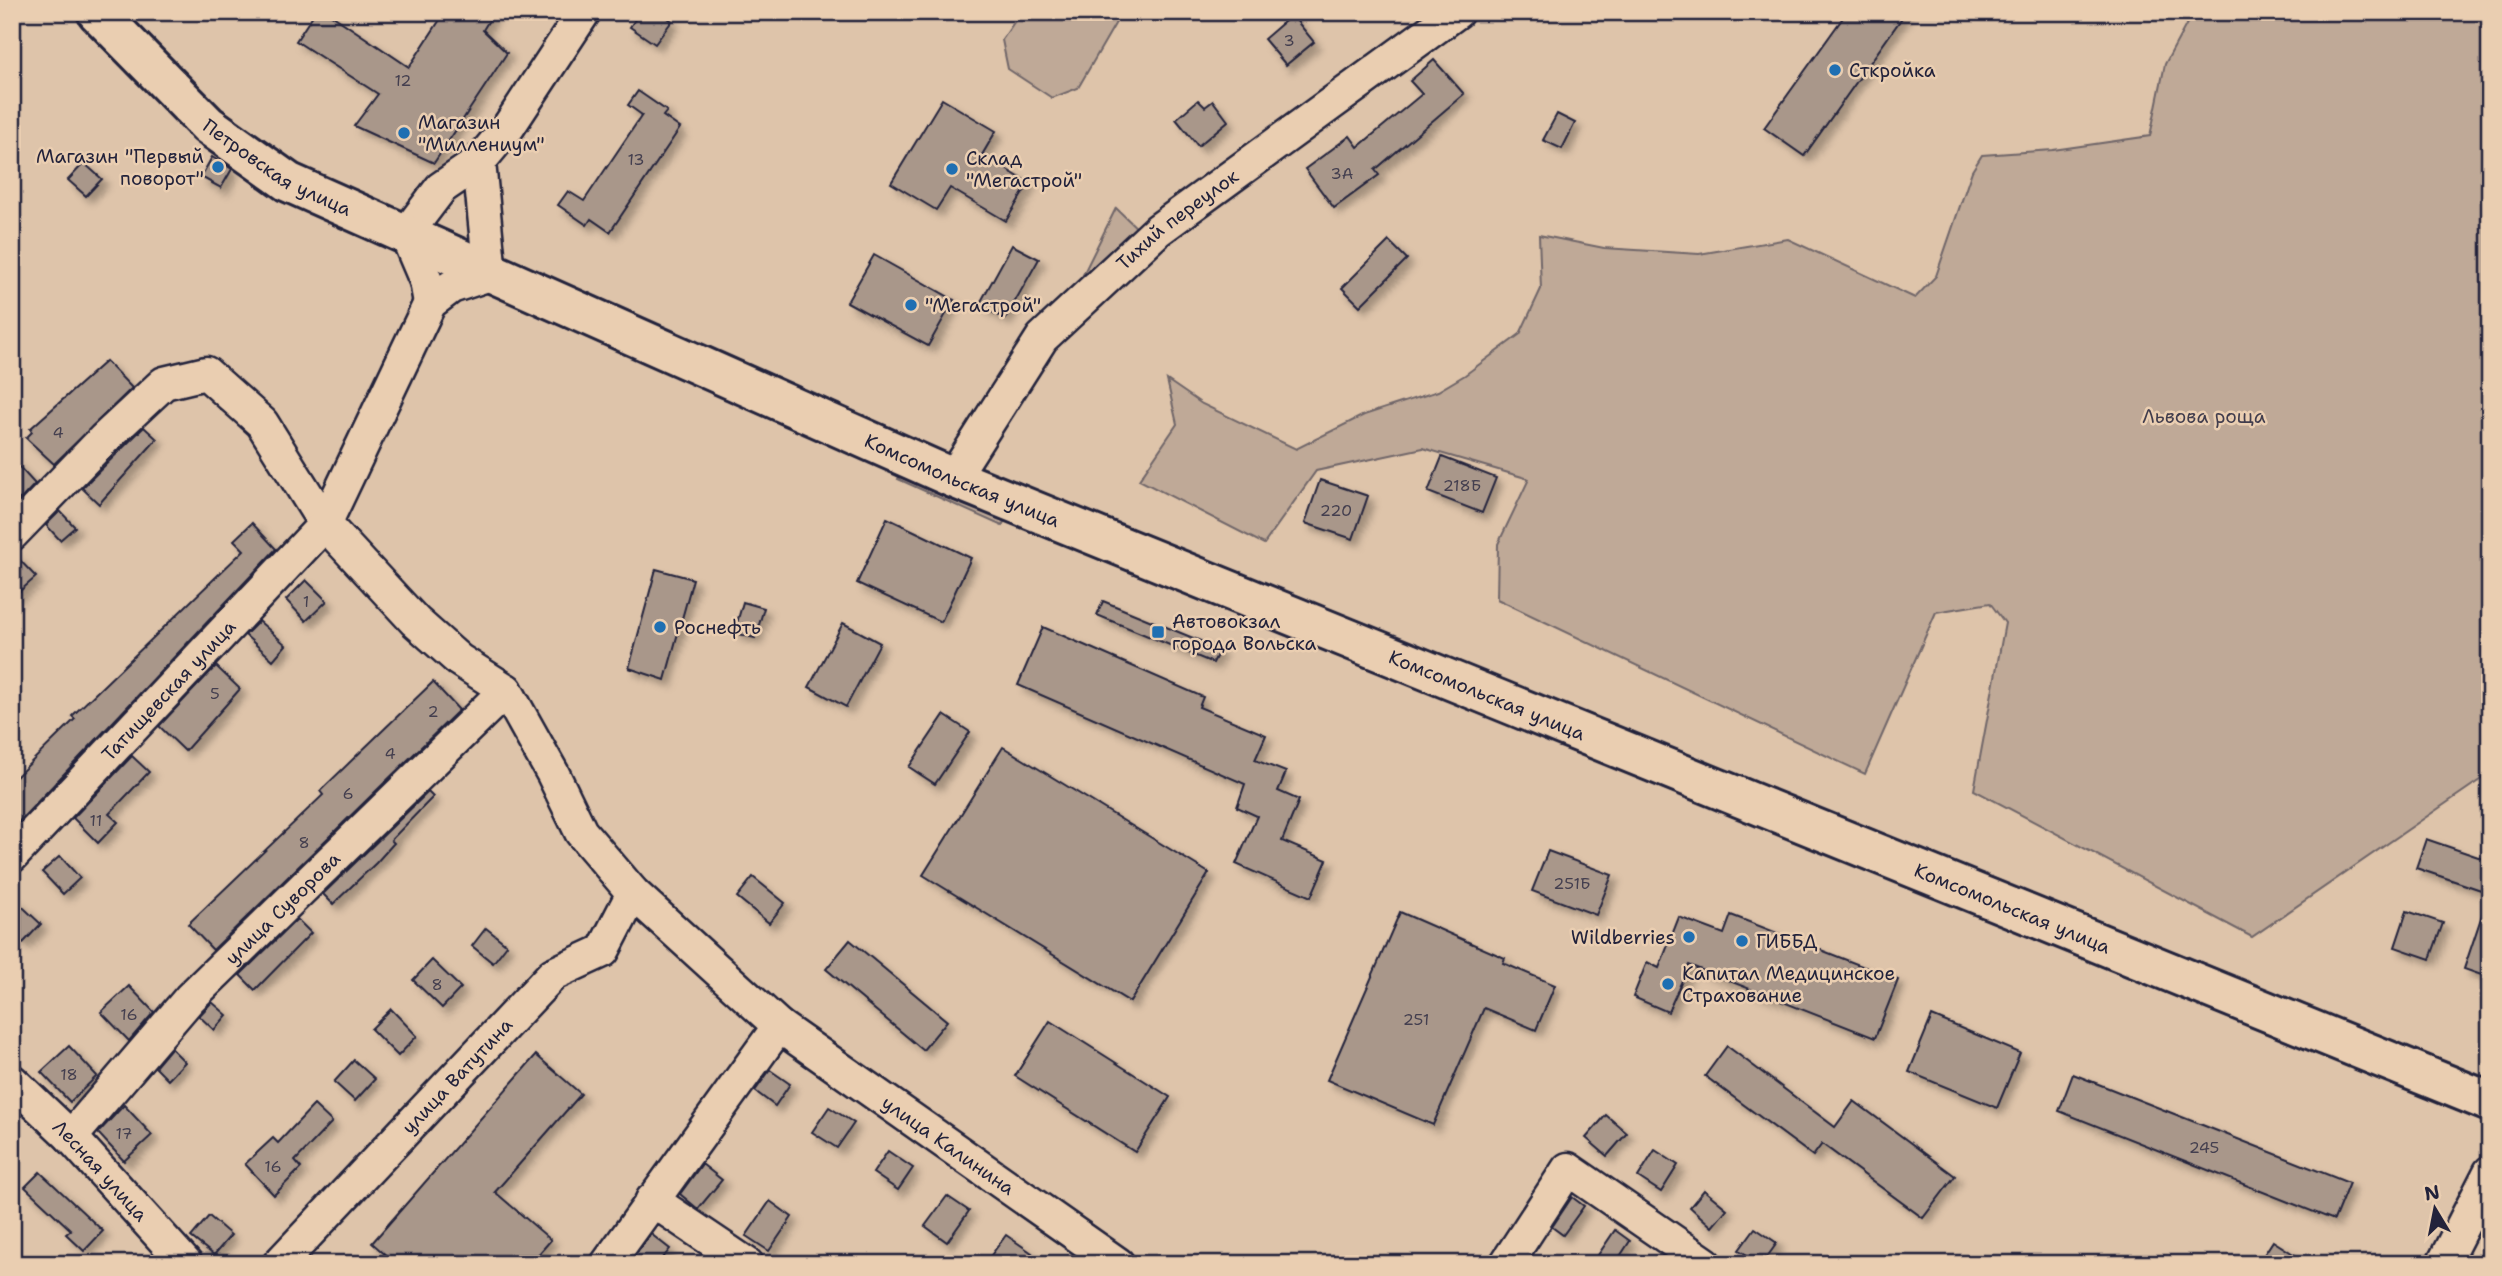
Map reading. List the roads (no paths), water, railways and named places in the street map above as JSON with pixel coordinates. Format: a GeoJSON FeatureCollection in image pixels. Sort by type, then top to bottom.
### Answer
{"type":"FeatureCollection","features":[{"type":"Feature","properties":{"kind":"main road","name":"Петровская улица"},"geometry":{"type":"LineString","coordinates":[[97,12],[208,125],[288,182],[489,274]]}},
{"type":"Feature","properties":{"kind":"main road","name":"Комсомольская улица"},"geometry":{"type":"LineString","coordinates":[[489,274],[953,478],[2490,1102]]}},
{"type":"Feature","properties":{"kind":"street"},"geometry":{"type":"LineString","coordinates":[[479,162],[489,274],[451,286],[430,303],[426,281],[406,234],[441,188],[479,162],[509,125],[584,12]]}},
{"type":"Feature","properties":{"kind":"street","name":"Тихий переулок"},"geometry":{"type":"LineString","coordinates":[[953,478],[1042,338],[1158,230],[1457,12]]}},
{"type":"Feature","properties":{"kind":"street","name":"Татищевская улица"},"geometry":{"type":"LineString","coordinates":[[12,856],[325,524],[430,303]]}},
{"type":"Feature","properties":{"kind":"street"},"geometry":{"type":"LineString","coordinates":[[12,534],[104,439],[164,383],[206,373],[262,423],[325,524],[415,621],[450,652],[506,690]]}},
{"type":"Feature","properties":{"kind":"street","name":"улица Калинина"},"geometry":{"type":"LineString","coordinates":[[506,690],[553,774],[581,832],[633,893],[779,1026],[1118,1264]]}},
{"type":"Feature","properties":{"kind":"street","name":"улица Суворова"},"geometry":{"type":"LineString","coordinates":[[71,1137],[190,998],[506,690]]}},
{"type":"Feature","properties":{"kind":"street","name":"улица Ватутина"},"geometry":{"type":"LineString","coordinates":[[279,1264],[552,974],[603,951],[633,893]]}},
{"type":"Feature","properties":{"kind":"street"},"geometry":{"type":"LineString","coordinates":[[607,1264],[779,1026]]}},
{"type":"Feature","properties":{"kind":"street","name":"Лесная улица"},"geometry":{"type":"LineString","coordinates":[[12,1081],[71,1137],[186,1264]]}},
{"type":"Feature","properties":{"kind":"street"},"geometry":{"type":"LineString","coordinates":[[1506,1264],[1568,1169],[1706,1264]]}},
{"type":"Feature","properties":{"kind":"street"},"geometry":{"type":"LineString","coordinates":[[2443,1264],[2490,1172]]}},
{"type":"Feature","properties":{"kind":"street"},"geometry":{"type":"LineString","coordinates":[[652,1200],[747,1264]]}},
{"type":"Feature","properties":{"kind":"place","name":"Сткройка"},"geometry":{"type":"Point","coordinates":[1835,70]}},
{"type":"Feature","properties":{"kind":"place","name":"Магазин \"Миллениум\""},"geometry":{"type":"Point","coordinates":[404,133]}},
{"type":"Feature","properties":{"kind":"place","name":"Магазин \"Первый поворот\""},"geometry":{"type":"Point","coordinates":[218,167]}},
{"type":"Feature","properties":{"kind":"place","name":"Склад \"Мегастрой\""},"geometry":{"type":"Point","coordinates":[952,169]}},
{"type":"Feature","properties":{"kind":"place","name":"\"Мегастрой\""},"geometry":{"type":"Point","coordinates":[911,305]}},
{"type":"Feature","properties":{"kind":"place","name":"Роснефть"},"geometry":{"type":"Point","coordinates":[660,627]}},
{"type":"Feature","properties":{"kind":"place","name":"Автовокзал города Вольска"},"geometry":{"type":"Point","coordinates":[1158,632]}},
{"type":"Feature","properties":{"kind":"place","name":"Wildberries"},"geometry":{"type":"Point","coordinates":[1689,937]}},
{"type":"Feature","properties":{"kind":"place","name":"ГИББД"},"geometry":{"type":"Point","coordinates":[1742,941]}},
{"type":"Feature","properties":{"kind":"place","name":"Капитал Медицинское Страхование"},"geometry":{"type":"Point","coordinates":[1668,984]}},
{"type":"Feature","properties":{"kind":"park label","name":"Львова роща"},"geometry":{"type":"Point","coordinates":[2204,416]}}]}
